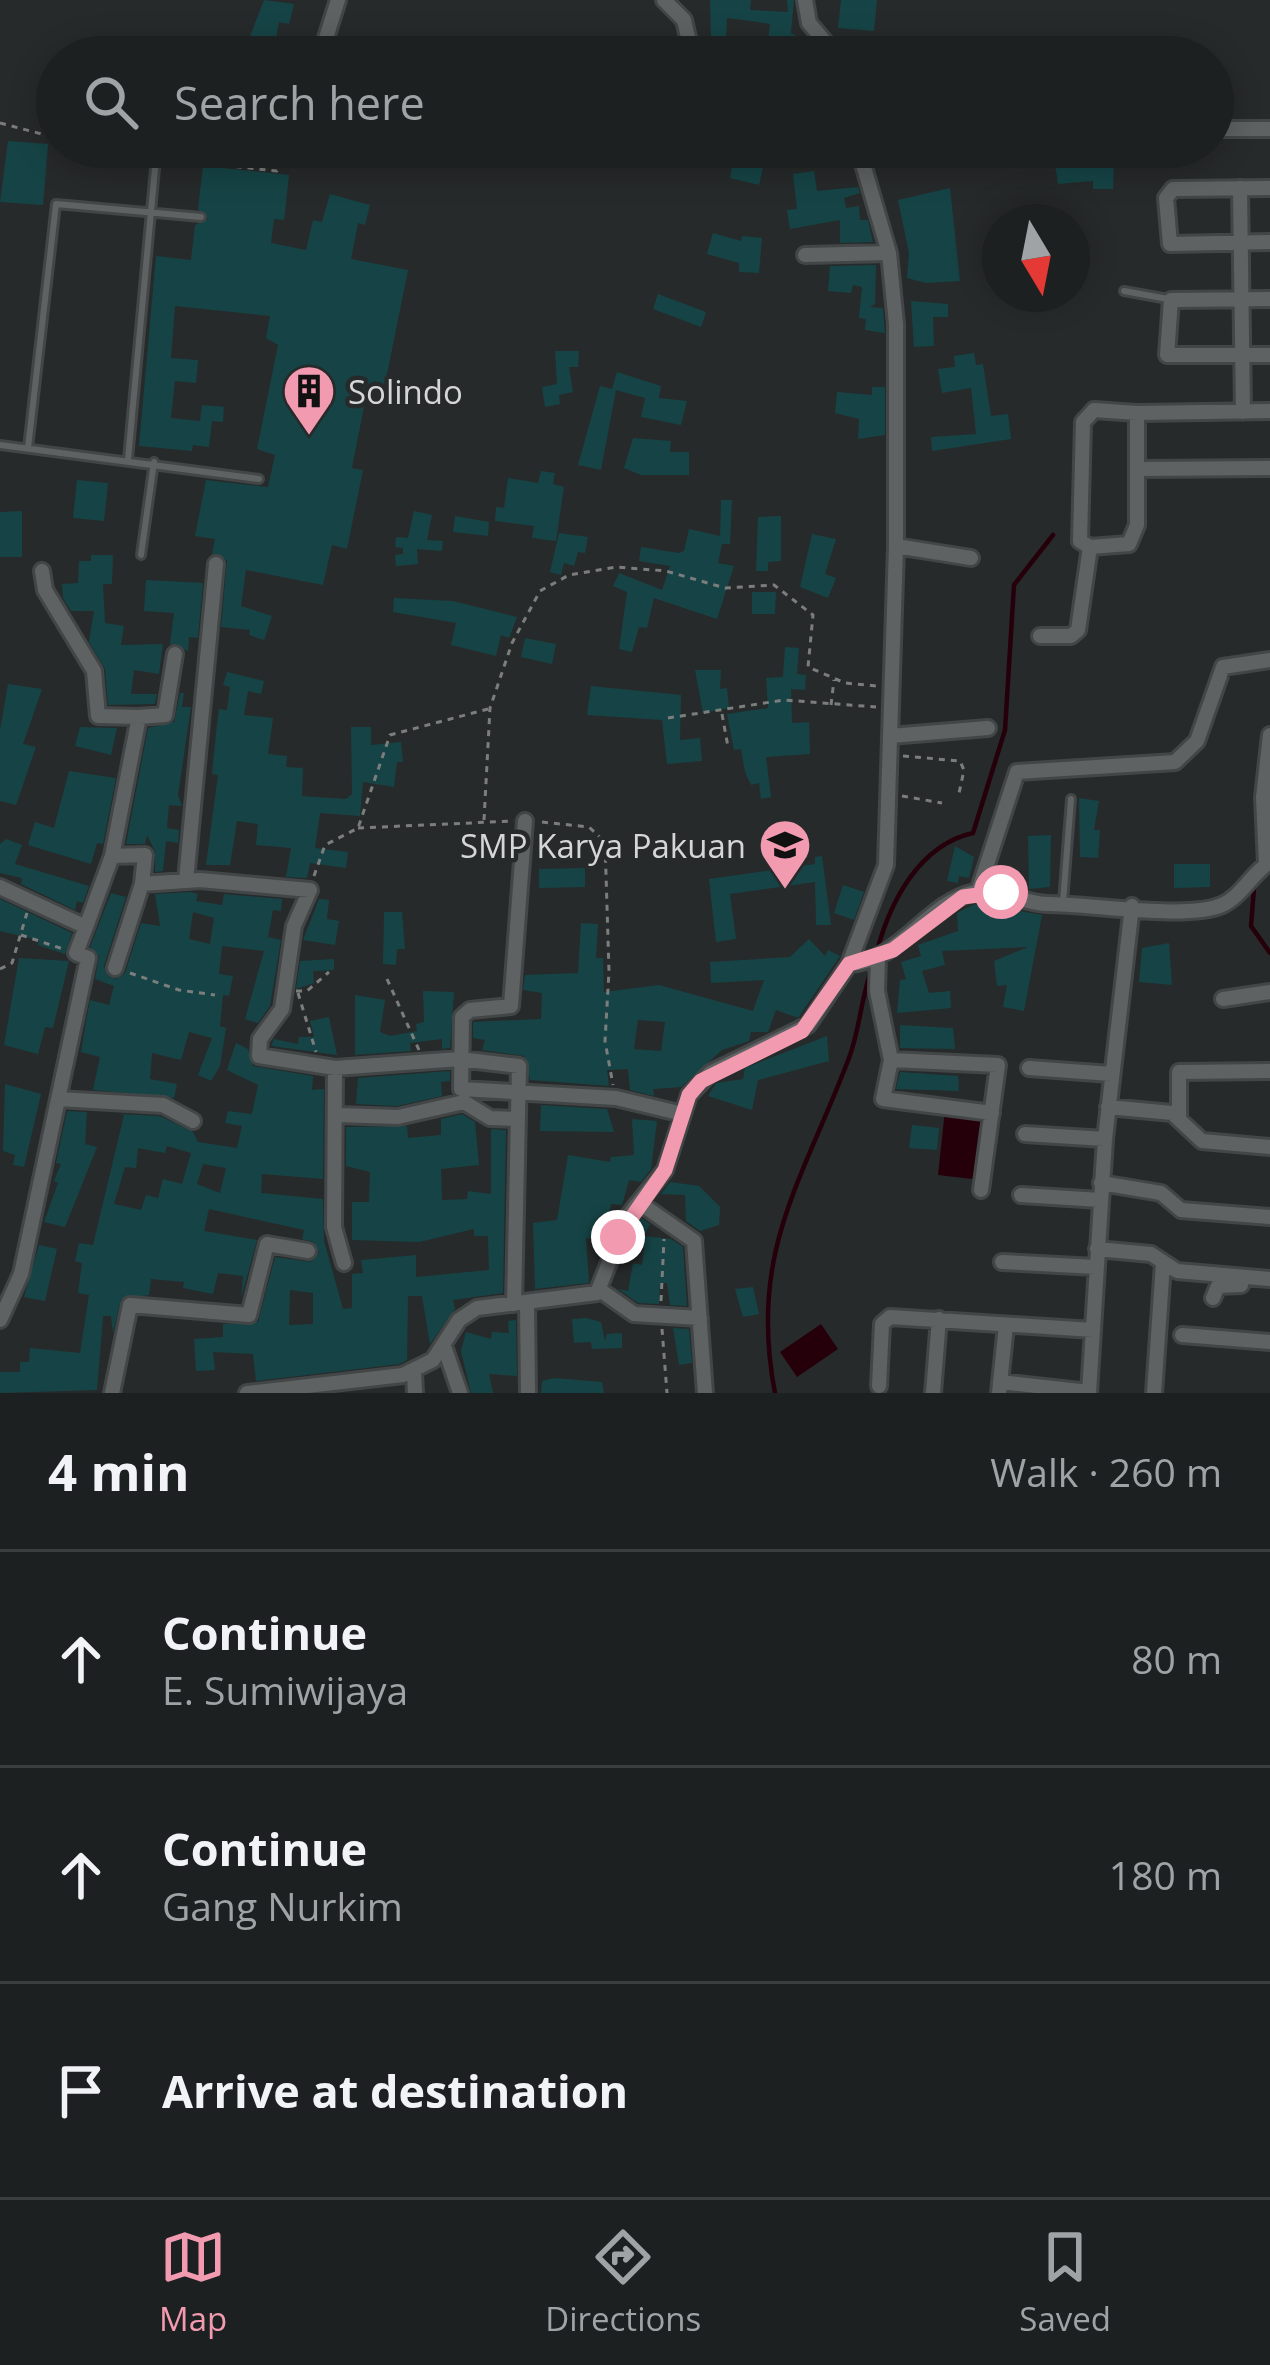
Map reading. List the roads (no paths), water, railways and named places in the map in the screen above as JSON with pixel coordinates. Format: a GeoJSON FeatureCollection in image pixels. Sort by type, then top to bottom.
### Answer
{"type":"FeatureCollection","features":[{"type":"Feature","properties":{"kind":"street"},"geometry":{"type":"LineString","coordinates":[[327,36],[338,0]]}},
{"type":"Feature","properties":{"kind":"street"},"geometry":{"type":"LineString","coordinates":[[664,0],[684,20],[688,36]]}},
{"type":"Feature","properties":{"kind":"street"},"geometry":{"type":"LineString","coordinates":[[805,0],[809,23],[820,36]]}},
{"type":"Feature","properties":{"kind":"street"},"geometry":{"type":"LineString","coordinates":[[1234,129],[1270,129]]}},
{"type":"Feature","properties":{"kind":"street"},"geometry":{"type":"LineString","coordinates":[[864,168],[890,253],[896,324],[896,546],[886,865],[867,960],[891,1060],[884,1101],[992,1113]]}},
{"type":"Feature","properties":{"kind":"street"},"geometry":{"type":"LineString","coordinates":[[1240,188],[1243,412]]}},
{"type":"Feature","properties":{"kind":"street"},"geometry":{"type":"LineString","coordinates":[[1270,188],[1170,190],[1166,239],[1172,244],[1270,242]]}},
{"type":"Feature","properties":{"kind":"street"},"geometry":{"type":"LineString","coordinates":[[805,255],[890,253]]}},
{"type":"Feature","properties":{"kind":"street"},"geometry":{"type":"LineString","coordinates":[[1270,299],[1171,300],[1167,355],[1270,355]]}},
{"type":"Feature","properties":{"kind":"street"},"geometry":{"type":"LineString","coordinates":[[1137,413],[1135,538],[1130,544],[1090,547],[1079,536],[1084,416],[1094,410],[1270,412]]}},
{"type":"Feature","properties":{"kind":"street"},"geometry":{"type":"LineString","coordinates":[[1137,469],[1270,468]]}},
{"type":"Feature","properties":{"kind":"street"},"geometry":{"type":"LineString","coordinates":[[896,546],[971,558]]}},
{"type":"Feature","properties":{"kind":"street"},"geometry":{"type":"LineString","coordinates":[[1040,636],[1071,636],[1078,631],[1090,547]]}},
{"type":"Feature","properties":{"kind":"street"},"geometry":{"type":"LineString","coordinates":[[186,880],[216,564]]}},
{"type":"Feature","properties":{"kind":"street"},"geometry":{"type":"LineString","coordinates":[[42,571],[45,590],[94,671],[98,716],[165,715],[175,654]]}},
{"type":"Feature","properties":{"kind":"street"},"geometry":{"type":"LineString","coordinates":[[978,892],[1017,772],[1175,762],[1198,741],[1223,667],[1270,660]]}},
{"type":"Feature","properties":{"kind":"street"},"geometry":{"type":"LineString","coordinates":[[2,1311],[21,1274],[88,958],[76,953],[112,856],[139,717]]}},
{"type":"Feature","properties":{"kind":"street"},"geometry":{"type":"LineString","coordinates":[[890,736],[988,728]]}},
{"type":"Feature","properties":{"kind":"street"},"geometry":{"type":"LineString","coordinates":[[247,1393],[344,1389],[414,1372],[444,1346],[471,1310],[591,1296],[600,1290],[627,1217],[665,1170],[689,1095],[710,1073],[802,1031],[867,960],[939,911],[978,892],[1008,893],[1044,904],[1185,912],[1217,907],[1268,863],[1263,797],[1270,734]]}},
{"type":"Feature","properties":{"kind":"street"},"geometry":{"type":"LineString","coordinates":[[525,821],[511,1006],[464,1012],[460,1059],[464,1092],[616,1098],[683,1114]]}},
{"type":"Feature","properties":{"kind":"street"},"geometry":{"type":"LineString","coordinates":[[112,856],[146,855],[142,884],[115,968]]}},
{"type":"Feature","properties":{"kind":"street"},"geometry":{"type":"LineString","coordinates":[[142,884],[186,880],[310,890],[294,926],[291,991],[280,1016],[260,1039],[257,1054],[335,1068],[460,1059],[516,1064],[520,1304],[528,1393]]}},
{"type":"Feature","properties":{"kind":"street"},"geometry":{"type":"LineString","coordinates":[[0,887],[30,905],[86,927]]}},
{"type":"Feature","properties":{"kind":"street"},"geometry":{"type":"LineString","coordinates":[[1006,1325],[999,1388],[1089,1393],[1105,1138],[1132,906]]}},
{"type":"Feature","properties":{"kind":"street"},"geometry":{"type":"LineString","coordinates":[[1222,1000],[1270,992]]}},
{"type":"Feature","properties":{"kind":"street"},"geometry":{"type":"LineString","coordinates":[[891,1060],[994,1062],[999,1070],[981,1190]]}},
{"type":"Feature","properties":{"kind":"street"},"geometry":{"type":"LineString","coordinates":[[335,1068],[334,1227],[344,1263]]}},
{"type":"Feature","properties":{"kind":"street"},"geometry":{"type":"LineString","coordinates":[[1029,1068],[1112,1074]]}},
{"type":"Feature","properties":{"kind":"street"},"geometry":{"type":"LineString","coordinates":[[1180,1117],[1179,1072],[1270,1072]]}},
{"type":"Feature","properties":{"kind":"street"},"geometry":{"type":"LineString","coordinates":[[58,1099],[163,1105],[193,1121]]}},
{"type":"Feature","properties":{"kind":"street"},"geometry":{"type":"LineString","coordinates":[[338,1115],[398,1117],[464,1102],[490,1118],[518,1119]]}},
{"type":"Feature","properties":{"kind":"street"},"geometry":{"type":"LineString","coordinates":[[1108,1106],[1180,1117],[1202,1141],[1270,1147]]}},
{"type":"Feature","properties":{"kind":"street"},"geometry":{"type":"LineString","coordinates":[[1025,1134],[1105,1138]]}},
{"type":"Feature","properties":{"kind":"street"},"geometry":{"type":"LineString","coordinates":[[1021,1195],[1161,1193],[1188,1211],[1270,1217]]}},
{"type":"Feature","properties":{"kind":"street"},"geometry":{"type":"LineString","coordinates":[[641,1204],[692,1235],[705,1393]]}},
{"type":"Feature","properties":{"kind":"street"},"geometry":{"type":"LineString","coordinates":[[112,1393],[130,1305],[249,1315],[267,1244],[308,1251]]}},
{"type":"Feature","properties":{"kind":"street"},"geometry":{"type":"LineString","coordinates":[[1097,1249],[1151,1254],[1177,1270],[1270,1282]]}},
{"type":"Feature","properties":{"kind":"street"},"geometry":{"type":"LineString","coordinates":[[1002,1262],[1096,1267]]}},
{"type":"Feature","properties":{"kind":"street"},"geometry":{"type":"LineString","coordinates":[[1154,1393],[1163,1264]]}},
{"type":"Feature","properties":{"kind":"street"},"geometry":{"type":"LineString","coordinates":[[1213,1298],[1218,1286],[1270,1282]]}},
{"type":"Feature","properties":{"kind":"street"},"geometry":{"type":"LineString","coordinates":[[600,1290],[634,1314],[700,1318]]}},
{"type":"Feature","properties":{"kind":"street"},"geometry":{"type":"LineString","coordinates":[[879,1386],[886,1318],[1093,1330]]}},
{"type":"Feature","properties":{"kind":"street"},"geometry":{"type":"LineString","coordinates":[[933,1393],[939,1319]]}},
{"type":"Feature","properties":{"kind":"street"},"geometry":{"type":"LineString","coordinates":[[1182,1335],[1270,1342]]}},
{"type":"Feature","properties":{"kind":"street"},"geometry":{"type":"LineString","coordinates":[[444,1346],[460,1393]]}},
{"type":"Feature","properties":{"kind":"street"},"geometry":{"type":"LineString","coordinates":[[414,1372],[415,1393]]}},
{"type":"Feature","properties":{"kind":"lane"},"geometry":{"type":"LineString","coordinates":[[128,459],[155,168]]}},
{"type":"Feature","properties":{"kind":"lane"},"geometry":{"type":"LineString","coordinates":[[28,448],[56,204],[201,217]]}},
{"type":"Feature","properties":{"kind":"lane"},"geometry":{"type":"LineString","coordinates":[[1124,291],[1171,300]]}},
{"type":"Feature","properties":{"kind":"lane"},"geometry":{"type":"LineString","coordinates":[[0,445],[259,479]]}},
{"type":"Feature","properties":{"kind":"lane"},"geometry":{"type":"LineString","coordinates":[[141,555],[154,462]]}},
{"type":"Feature","properties":{"kind":"lane"},"geometry":{"type":"LineString","coordinates":[[1063,902],[1071,799]]}},
{"type":"Feature","properties":{"kind":"waterway"},"geometry":{"type":"LineString","coordinates":[[877,951],[899,895],[922,863],[973,833],[1005,730],[1014,585],[1053,535]]}},
{"type":"Feature","properties":{"kind":"waterway"},"geometry":{"type":"LineString","coordinates":[[1254,888],[1251,926],[1270,953]]}},
{"type":"Feature","properties":{"kind":"waterway"},"geometry":{"type":"LineString","coordinates":[[775,1393],[768,1343],[774,1258],[784,1219],[849,1058],[872,968]]}},
{"type":"Feature","properties":{"kind":"place","name":"Solindo"},"geometry":{"type":"Point","coordinates":[309,437]}},
{"type":"Feature","properties":{"kind":"place","name":"SMP Karya Pakuan"},"geometry":{"type":"Point","coordinates":[785,891]}}]}
